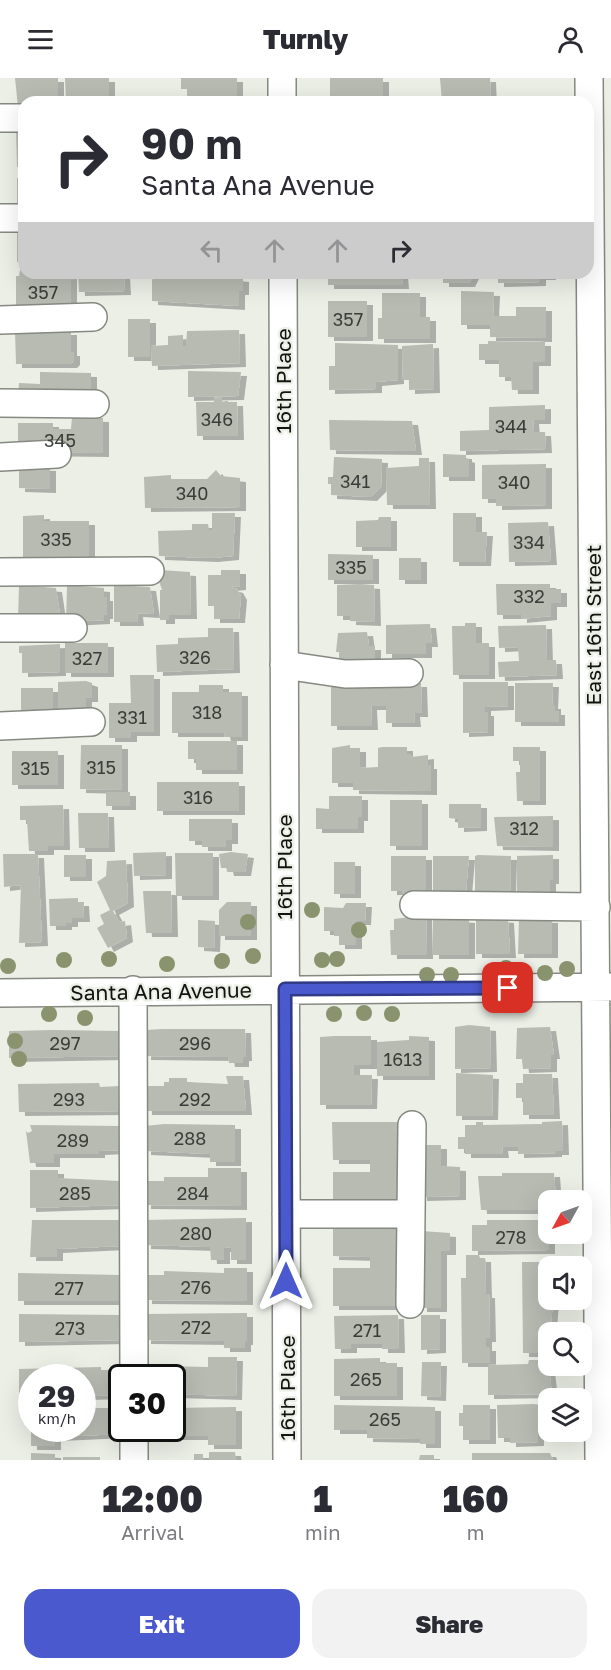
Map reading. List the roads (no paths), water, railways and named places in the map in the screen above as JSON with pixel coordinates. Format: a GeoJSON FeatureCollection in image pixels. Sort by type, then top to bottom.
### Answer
{"type":"FeatureCollection","features":[{"type":"Feature","properties":{"kind":"street"},"geometry":{"type":"LineString","coordinates":[[282,78],[282,96]]}},
{"type":"Feature","properties":{"kind":"street","name":"East 16th Street"},"geometry":{"type":"LineString","coordinates":[[589,78],[590,96]]}},
{"type":"Feature","properties":{"kind":"street"},"geometry":{"type":"LineString","coordinates":[[0,118],[18,118]]}},
{"type":"Feature","properties":{"kind":"street","name":"East 16th Street"},"geometry":{"type":"LineString","coordinates":[[594,187],[602,362],[603,827],[596,907],[604,987],[599,1460]]}},
{"type":"Feature","properties":{"kind":"street"},"geometry":{"type":"LineString","coordinates":[[0,218],[18,218]]}},
{"type":"Feature","properties":{"kind":"street","name":"16th Place"},"geometry":{"type":"LineString","coordinates":[[283,279],[287,1460]]}},
{"type":"Feature","properties":{"kind":"street"},"geometry":{"type":"LineString","coordinates":[[0,320],[93,317]]}},
{"type":"Feature","properties":{"kind":"street"},"geometry":{"type":"LineString","coordinates":[[0,403],[95,404]]}},
{"type":"Feature","properties":{"kind":"street"},"geometry":{"type":"LineString","coordinates":[[0,457],[57,454]]}},
{"type":"Feature","properties":{"kind":"street"},"geometry":{"type":"LineString","coordinates":[[0,573],[150,571]]}},
{"type":"Feature","properties":{"kind":"street"},"geometry":{"type":"LineString","coordinates":[[0,628],[73,628]]}},
{"type":"Feature","properties":{"kind":"street"},"geometry":{"type":"LineString","coordinates":[[284,665],[345,674],[409,673]]}},
{"type":"Feature","properties":{"kind":"street"},"geometry":{"type":"LineString","coordinates":[[0,726],[91,722]]}},
{"type":"Feature","properties":{"kind":"street"},"geometry":{"type":"LineString","coordinates":[[414,905],[596,907]]}},
{"type":"Feature","properties":{"kind":"street","name":"Santa Ana Avenue"},"geometry":{"type":"LineString","coordinates":[[0,993],[604,987]]}},
{"type":"Feature","properties":{"kind":"street"},"geometry":{"type":"LineString","coordinates":[[133,990],[134,1364]]}},
{"type":"Feature","properties":{"kind":"street"},"geometry":{"type":"LineString","coordinates":[[410,1304],[412,1125]]}},
{"type":"Feature","properties":{"kind":"street"},"geometry":{"type":"LineString","coordinates":[[286,1214],[411,1214]]}},
{"type":"Feature","properties":{"kind":"street"},"geometry":{"type":"LineString","coordinates":[[134,1442],[134,1460]]}}]}
